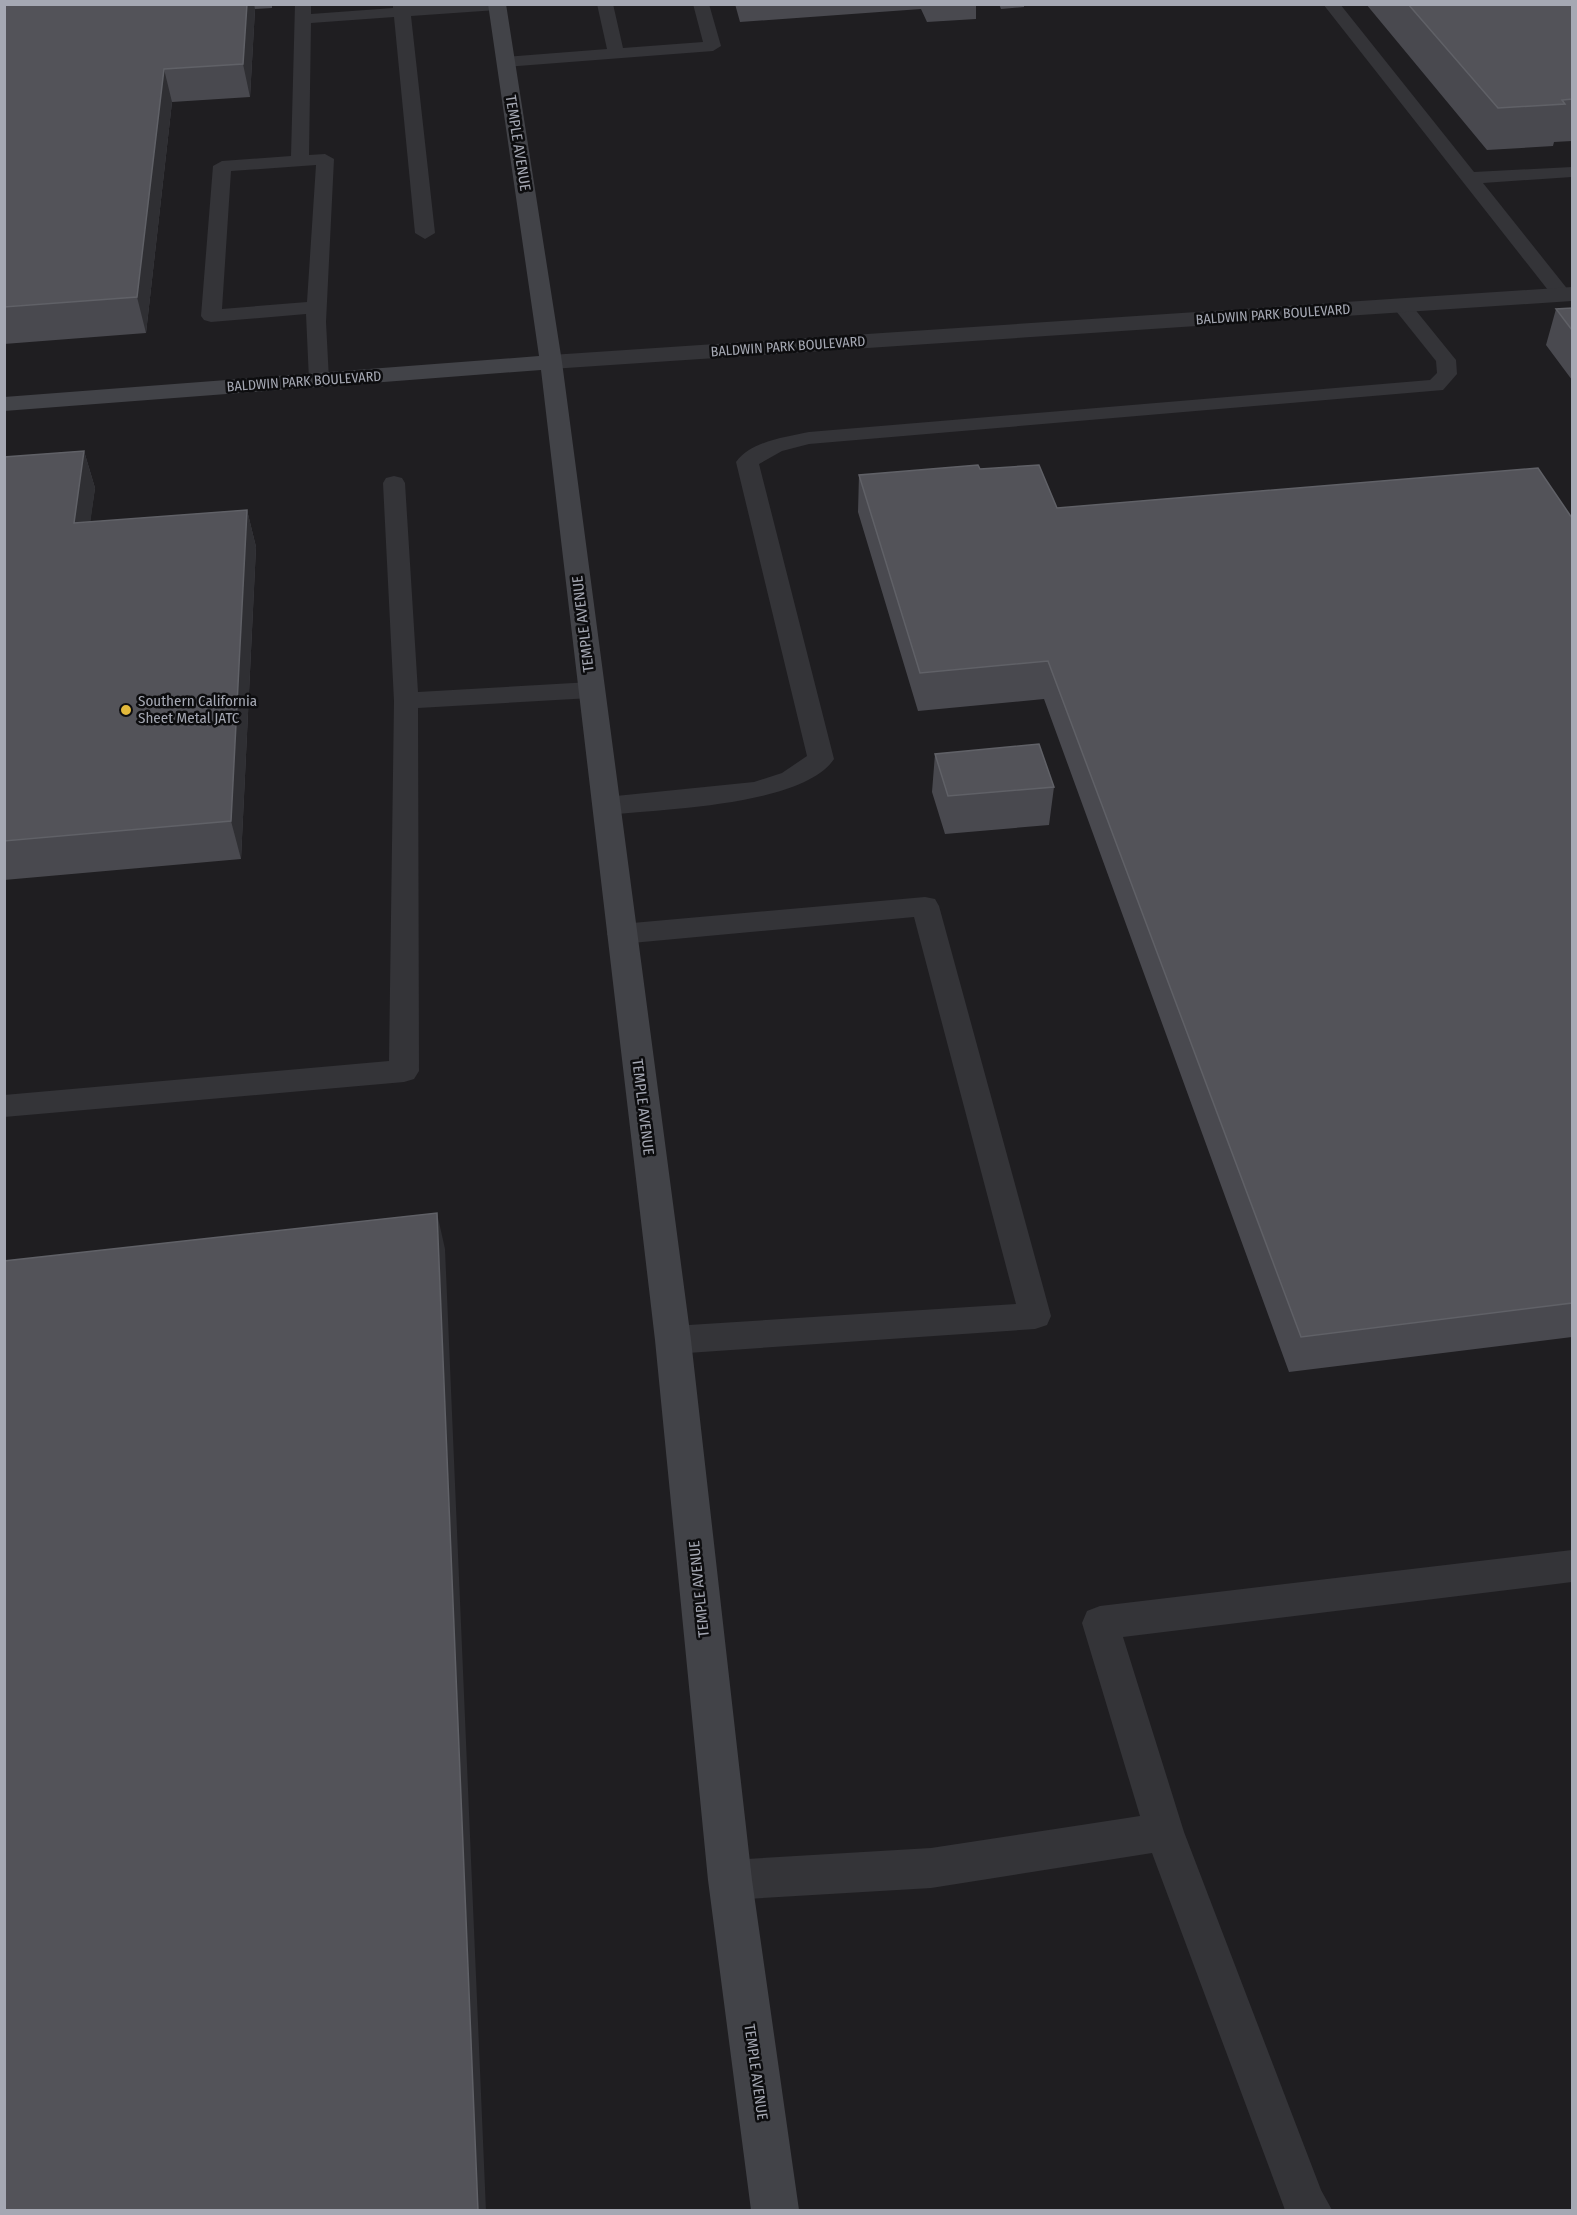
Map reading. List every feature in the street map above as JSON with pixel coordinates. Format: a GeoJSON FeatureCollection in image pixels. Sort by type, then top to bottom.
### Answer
{"type":"FeatureCollection","features":[{"type":"Feature","properties":{"kind":"main road","name":"TEMPLE AVENUE"},"geometry":{"type":"LineString","coordinates":[[497,5],[551,362],[673,1340],[730,1880],[775,2211]]}},
{"type":"Feature","properties":{"kind":"main road","name":"BALDWIN PARK BOULEVARD"},"geometry":{"type":"LineString","coordinates":[[4,404],[551,362]]}},
{"type":"Feature","properties":{"kind":"street","name":"BALDWIN PARK BOULEVARD"},"geometry":{"type":"LineString","coordinates":[[551,362],[1567,294]]}},
{"type":"Feature","properties":{"kind":"lane"},"geometry":{"type":"LineString","coordinates":[[605,4],[616,53]]}},
{"type":"Feature","properties":{"kind":"lane"},"geometry":{"type":"LineString","coordinates":[[506,62],[713,46],[701,4]]}},
{"type":"Feature","properties":{"kind":"lane"},"geometry":{"type":"LineString","coordinates":[[1331,4],[1470,178],[1567,294]]}},
{"type":"Feature","properties":{"kind":"lane"},"geometry":{"type":"LineString","coordinates":[[300,160],[303,12],[497,5]]}},
{"type":"Feature","properties":{"kind":"lane"},"geometry":{"type":"LineString","coordinates":[[402,8],[425,233]]}},
{"type":"Feature","properties":{"kind":"lane"},"geometry":{"type":"LineString","coordinates":[[316,307],[211,316],[222,166],[325,159],[316,307],[319,380]]}},
{"type":"Feature","properties":{"kind":"lane"},"geometry":{"type":"LineString","coordinates":[[1470,178],[1572,172]]}},
{"type":"Feature","properties":{"kind":"lane"},"geometry":{"type":"LineString","coordinates":[[606,807],[756,790],[791,779],[821,759],[747,462],[776,446],[809,438],[1436,386],[1447,374],[1446,360],[1402,306]]}},
{"type":"Feature","properties":{"kind":"lane"},"geometry":{"type":"LineString","coordinates":[[4,1106],[404,1071],[406,701],[394,483]]}},
{"type":"Feature","properties":{"kind":"lane"},"geometry":{"type":"LineString","coordinates":[[406,701],[591,690]]}},
{"type":"Feature","properties":{"kind":"lane"},"geometry":{"type":"LineString","coordinates":[[621,934],[925,906],[1035,1316],[673,1340]]}},
{"type":"Feature","properties":{"kind":"lane"},"geometry":{"type":"LineString","coordinates":[[1310,2211],[1305,2205],[1164,1832],[1100,1623],[1572,1566]]}},
{"type":"Feature","properties":{"kind":"lane"},"geometry":{"type":"LineString","coordinates":[[730,1880],[931,1868],[1164,1832]]}},
{"type":"Feature","properties":{"kind":"shaded area"},"geometry":{"type":"Polygon","coordinates":[[[5,5],[1572,5],[1572,2210],[5,2210],[5,5]]]}},
{"type":"Feature","properties":{"kind":"building"},"geometry":{"type":"Polygon","coordinates":[[[4,4],[247,4],[243,64],[164,69],[137,297],[4,307],[4,4]]]}},
{"type":"Feature","properties":{"kind":"building"},"geometry":{"type":"Polygon","coordinates":[[[1408,4],[1572,4],[1572,99],[1562,100],[1565,104],[1498,108],[1408,4]]]}},
{"type":"Feature","properties":{"kind":"building"},"geometry":{"type":"Polygon","coordinates":[[[1572,308],[1572,330],[1556,309],[1572,308]]]}},
{"type":"Feature","properties":{"kind":"building","name":"Southern California Sheet Metal JATC"},"geometry":{"type":"Polygon","coordinates":[[[84,451],[74,523],[247,510],[231,821],[4,841],[4,457],[84,451]]]}},
{"type":"Feature","properties":{"kind":"building"},"geometry":{"type":"Polygon","coordinates":[[[978,465],[980,469],[1039,465],[1057,508],[1538,468],[1572,518],[1572,1303],[1301,1337],[1048,661],[920,673],[859,475],[978,465]]]}},
{"type":"Feature","properties":{"kind":"building"},"geometry":{"type":"Polygon","coordinates":[[[1039,744],[1054,787],[948,796],[935,754],[1039,744]]]}},
{"type":"Feature","properties":{"kind":"building"},"geometry":{"type":"Polygon","coordinates":[[[437,1213],[478,2211],[4,2211],[4,1261],[437,1213]]]}},
{"type":"Feature","properties":{"kind":"place","name":"Southern California Sheet Metal JATC"},"geometry":{"type":"Point","coordinates":[126,710]}}]}
